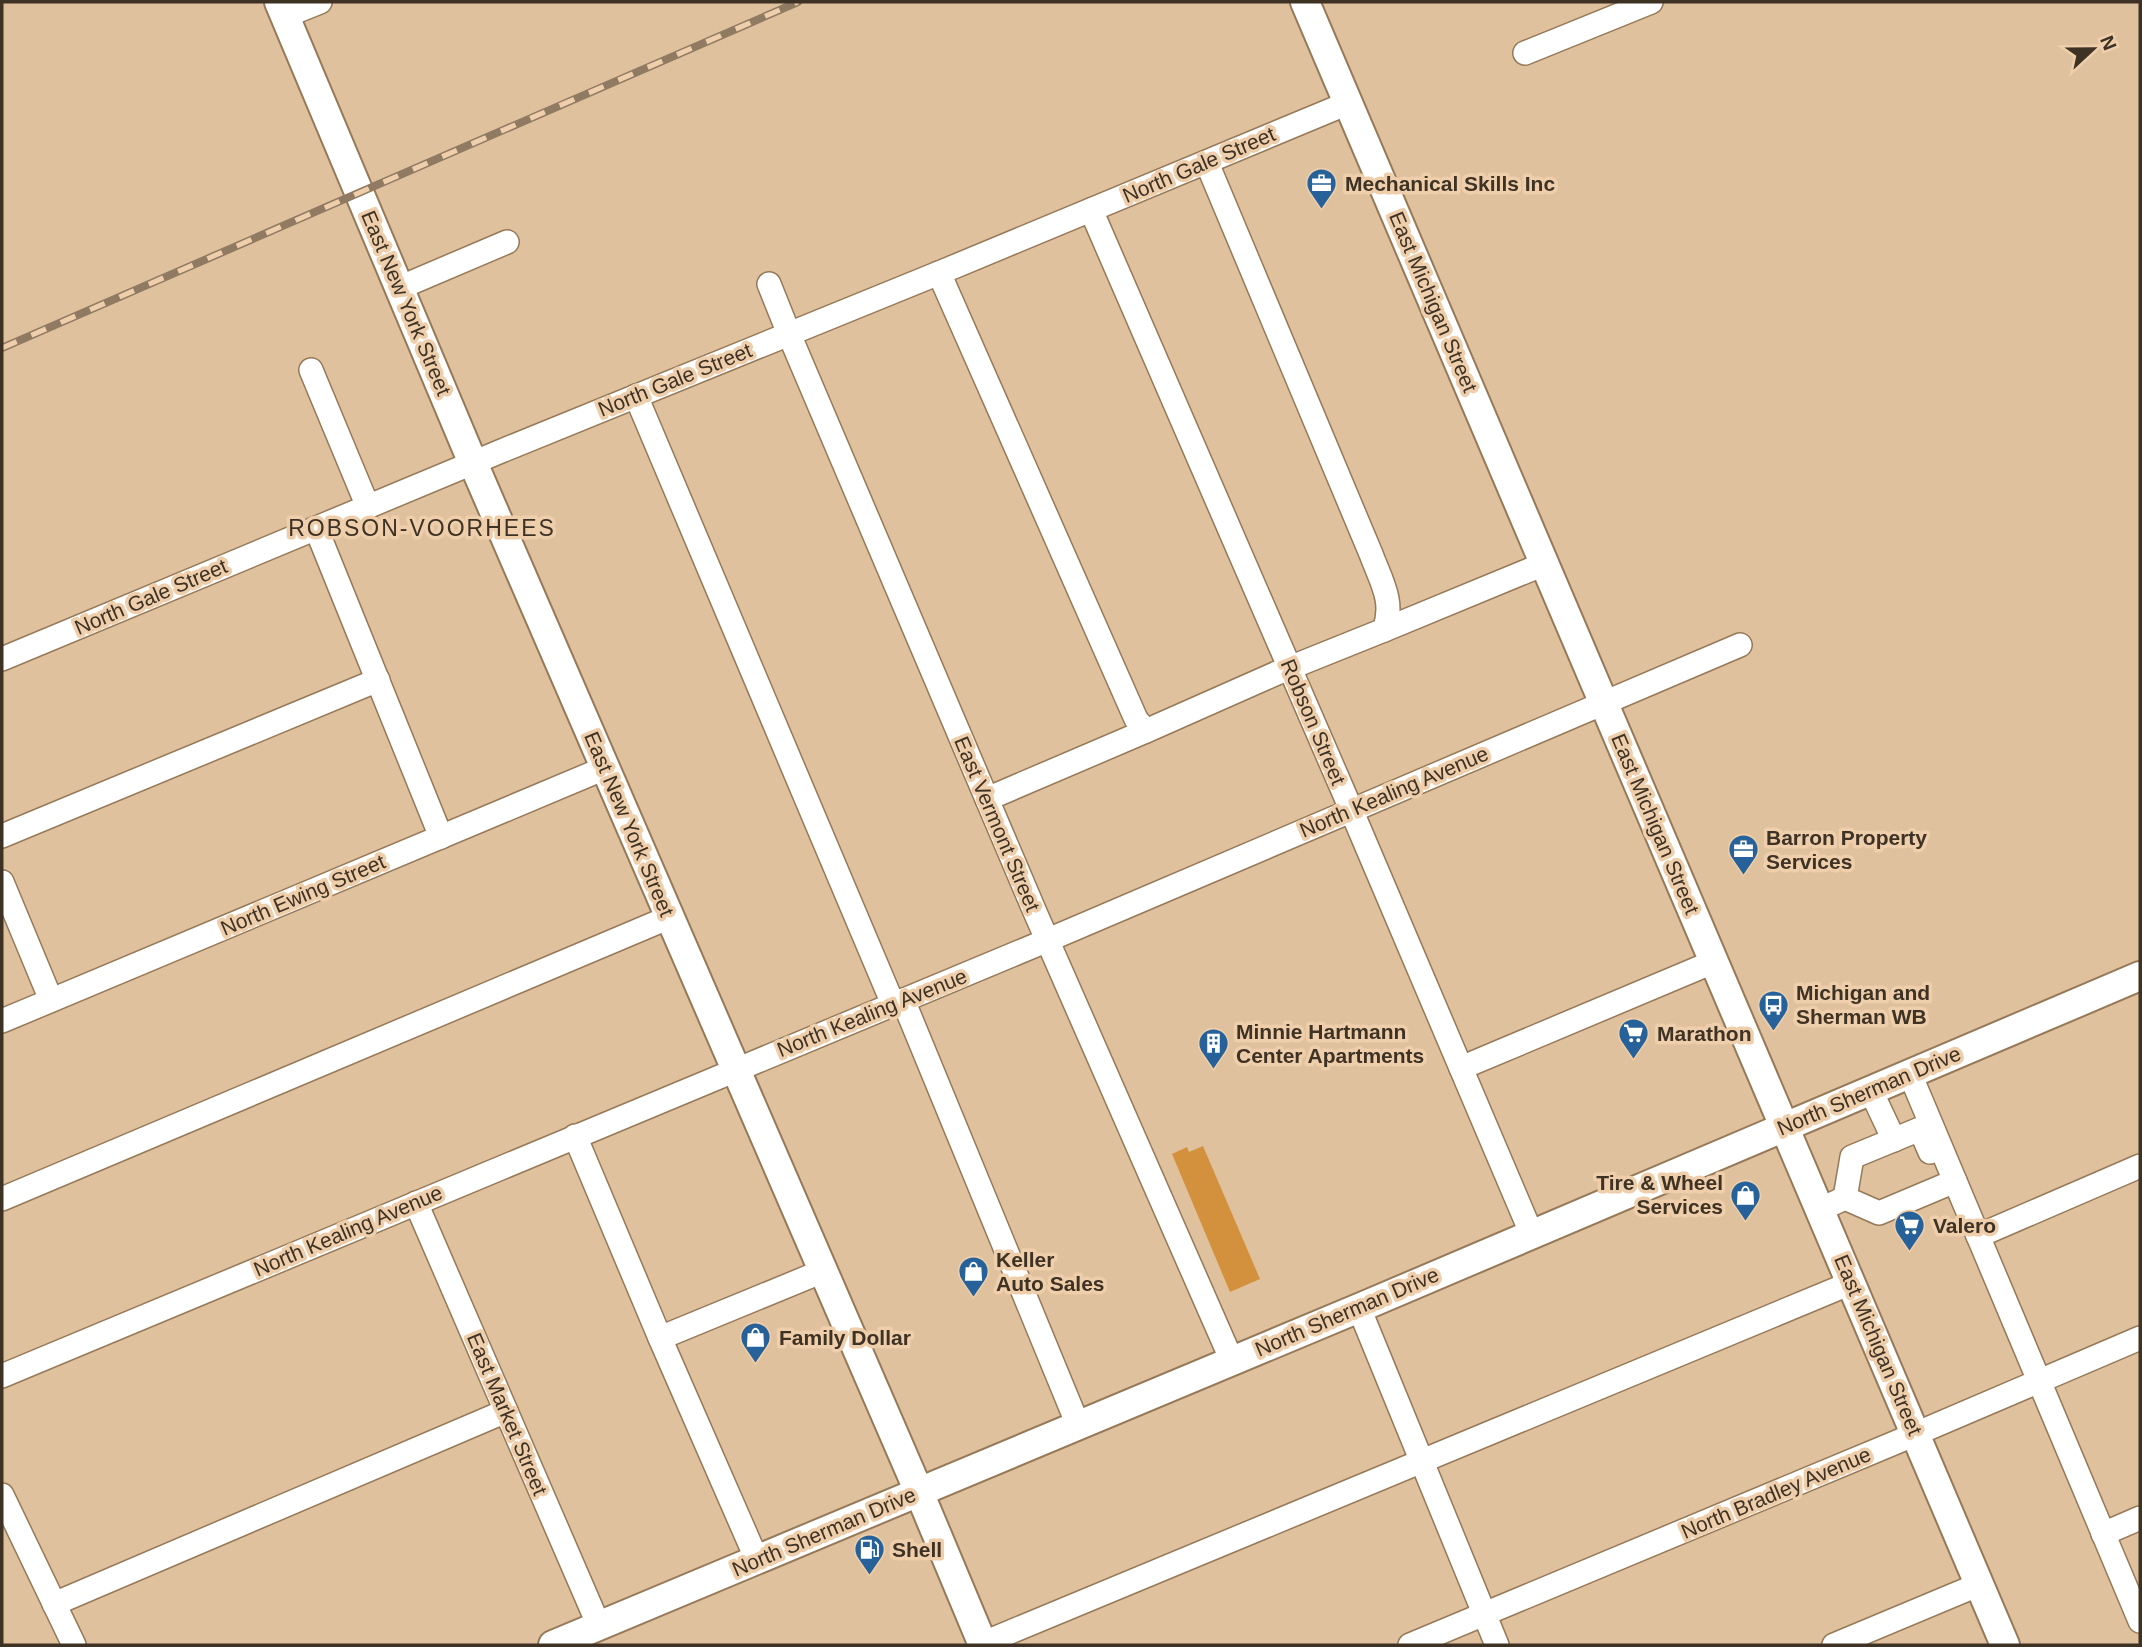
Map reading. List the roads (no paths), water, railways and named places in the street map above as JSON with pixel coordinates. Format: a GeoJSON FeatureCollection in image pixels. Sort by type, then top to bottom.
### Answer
{"type":"FeatureCollection","features":[{"type":"Feature","properties":{"kind":"main road","name":"East Michigan Street"},"geometry":{"type":"LineString","coordinates":[[1305,2],[2005,1645]]}},
{"type":"Feature","properties":{"kind":"main road","name":"East New York Street"},"geometry":{"type":"LineString","coordinates":[[282,9],[473,463],[919,1492],[981,1645]]}},
{"type":"Feature","properties":{"kind":"main road","name":"North Sherman Drive"},"geometry":{"type":"LineString","coordinates":[[552,1645],[590,1635],[757,1560],[2140,976]]}},
{"type":"Feature","properties":{"kind":"street"},"geometry":{"type":"LineString","coordinates":[[282,9],[320,2]]}},
{"type":"Feature","properties":{"kind":"street"},"geometry":{"type":"LineString","coordinates":[[1525,52],[1651,2]]}},
{"type":"Feature","properties":{"kind":"street","name":"North Gale Street"},"geometry":{"type":"LineString","coordinates":[[2,659],[1348,103]]}},
{"type":"Feature","properties":{"kind":"street"},"geometry":{"type":"LineString","coordinates":[[1207,163],[1371,554],[1389,602],[1390,617],[1384,630]]}},
{"type":"Feature","properties":{"kind":"street","name":"Robson Street"},"geometry":{"type":"LineString","coordinates":[[1091,210],[1532,1235]]}},
{"type":"Feature","properties":{"kind":"street"},"geometry":{"type":"LineString","coordinates":[[399,288],[507,242]]}},
{"type":"Feature","properties":{"kind":"street"},"geometry":{"type":"LineString","coordinates":[[939,273],[1136,719],[1146,731]]}},
{"type":"Feature","properties":{"kind":"street","name":"East Vermont Street"},"geometry":{"type":"LineString","coordinates":[[769,284],[987,799],[1232,1361]]}},
{"type":"Feature","properties":{"kind":"street"},"geometry":{"type":"LineString","coordinates":[[311,370],[368,507]]}},
{"type":"Feature","properties":{"kind":"street"},"geometry":{"type":"LineString","coordinates":[[636,396],[1078,1425]]}},
{"type":"Feature","properties":{"kind":"street"},"geometry":{"type":"LineString","coordinates":[[316,528],[441,837]]}},
{"type":"Feature","properties":{"kind":"street"},"geometry":{"type":"LineString","coordinates":[[987,799],[1290,668],[1544,564]]}},
{"type":"Feature","properties":{"kind":"street","name":"North Kealing Avenue"},"geometry":{"type":"LineString","coordinates":[[2,1376],[1048,940],[1740,645]]}},
{"type":"Feature","properties":{"kind":"street"},"geometry":{"type":"LineString","coordinates":[[2,836],[378,680]]}},
{"type":"Feature","properties":{"kind":"street","name":"North Ewing Street"},"geometry":{"type":"LineString","coordinates":[[2,1021],[605,768]]}},
{"type":"Feature","properties":{"kind":"street"},"geometry":{"type":"LineString","coordinates":[[5,897],[51,1000]]}},
{"type":"Feature","properties":{"kind":"street"},"geometry":{"type":"LineString","coordinates":[[2,1199],[670,917]]}},
{"type":"Feature","properties":{"kind":"street"},"geometry":{"type":"LineString","coordinates":[[1461,1068],[1713,962]]}},
{"type":"Feature","properties":{"kind":"street"},"geometry":{"type":"LineString","coordinates":[[1910,1074],[1926,1127],[1949,1183],[1979,1236],[2140,1621]]}},
{"type":"Feature","properties":{"kind":"street"},"geometry":{"type":"LineString","coordinates":[[1871,1091],[1894,1140]]}},
{"type":"Feature","properties":{"kind":"street"},"geometry":{"type":"LineString","coordinates":[[1846,1198],[1852,1157],[1926,1127]]}},
{"type":"Feature","properties":{"kind":"street"},"geometry":{"type":"LineString","coordinates":[[575,1136],[757,1560]]}},
{"type":"Feature","properties":{"kind":"street"},"geometry":{"type":"LineString","coordinates":[[1979,1236],[2140,1166]]}},
{"type":"Feature","properties":{"kind":"street"},"geometry":{"type":"LineString","coordinates":[[1820,1210],[1846,1198],[1879,1213],[1949,1183]]}},
{"type":"Feature","properties":{"kind":"street","name":"East Market Street"},"geometry":{"type":"LineString","coordinates":[[416,1203],[506,1411],[590,1635]]}},
{"type":"Feature","properties":{"kind":"street"},"geometry":{"type":"LineString","coordinates":[[660,1338],[823,1271]]}},
{"type":"Feature","properties":{"kind":"street"},"geometry":{"type":"LineString","coordinates":[[981,1645],[1851,1283]]}},
{"type":"Feature","properties":{"kind":"street"},"geometry":{"type":"LineString","coordinates":[[1359,1308],[1497,1645]]}},
{"type":"Feature","properties":{"kind":"street","name":"North Bradley Avenue"},"geometry":{"type":"LineString","coordinates":[[1410,1645],[2140,1338]]}},
{"type":"Feature","properties":{"kind":"street"},"geometry":{"type":"LineString","coordinates":[[54,1604],[506,1411]]}},
{"type":"Feature","properties":{"kind":"street"},"geometry":{"type":"LineString","coordinates":[[2,1495],[74,1645]]}},
{"type":"Feature","properties":{"kind":"street"},"geometry":{"type":"LineString","coordinates":[[2103,1534],[2140,1518]]}},
{"type":"Feature","properties":{"kind":"street"},"geometry":{"type":"LineString","coordinates":[[1834,1645],[1980,1584]]}},
{"type":"Feature","properties":{"kind":"railway"},"geometry":{"type":"LineString","coordinates":[[2,348],[798,2]]}},
{"type":"Feature","properties":{"kind":"place","name":"Mechanical Skills Inc"},"geometry":{"type":"Point","coordinates":[1322,211]}},
{"type":"Feature","properties":{"kind":"place","name":"Barron Property Services"},"geometry":{"type":"Point","coordinates":[1743,877]}},
{"type":"Feature","properties":{"kind":"place","name":"Michigan and Sherman WB"},"geometry":{"type":"Point","coordinates":[1773,1032]}},
{"type":"Feature","properties":{"kind":"place","name":"Marathon"},"geometry":{"type":"Point","coordinates":[1634,1061]}},
{"type":"Feature","properties":{"kind":"place","name":"Minnie Hartmann Center Apartments"},"geometry":{"type":"Point","coordinates":[1213,1071]}},
{"type":"Feature","properties":{"kind":"place","name":"Tire & Wheel Services"},"geometry":{"type":"Point","coordinates":[1746,1222]}},
{"type":"Feature","properties":{"kind":"place","name":"Valero"},"geometry":{"type":"Point","coordinates":[1910,1253]}},
{"type":"Feature","properties":{"kind":"place","name":"Keller Auto Sales"},"geometry":{"type":"Point","coordinates":[973,1299]}},
{"type":"Feature","properties":{"kind":"place","name":"Family Dollar"},"geometry":{"type":"Point","coordinates":[756,1365]}},
{"type":"Feature","properties":{"kind":"place","name":"Shell"},"geometry":{"type":"Point","coordinates":[869,1577]}},
{"type":"Feature","properties":{"kind":"district","name":"ROBSON-VOORHEES"},"geometry":{"type":"Point","coordinates":[422,528]}}]}
